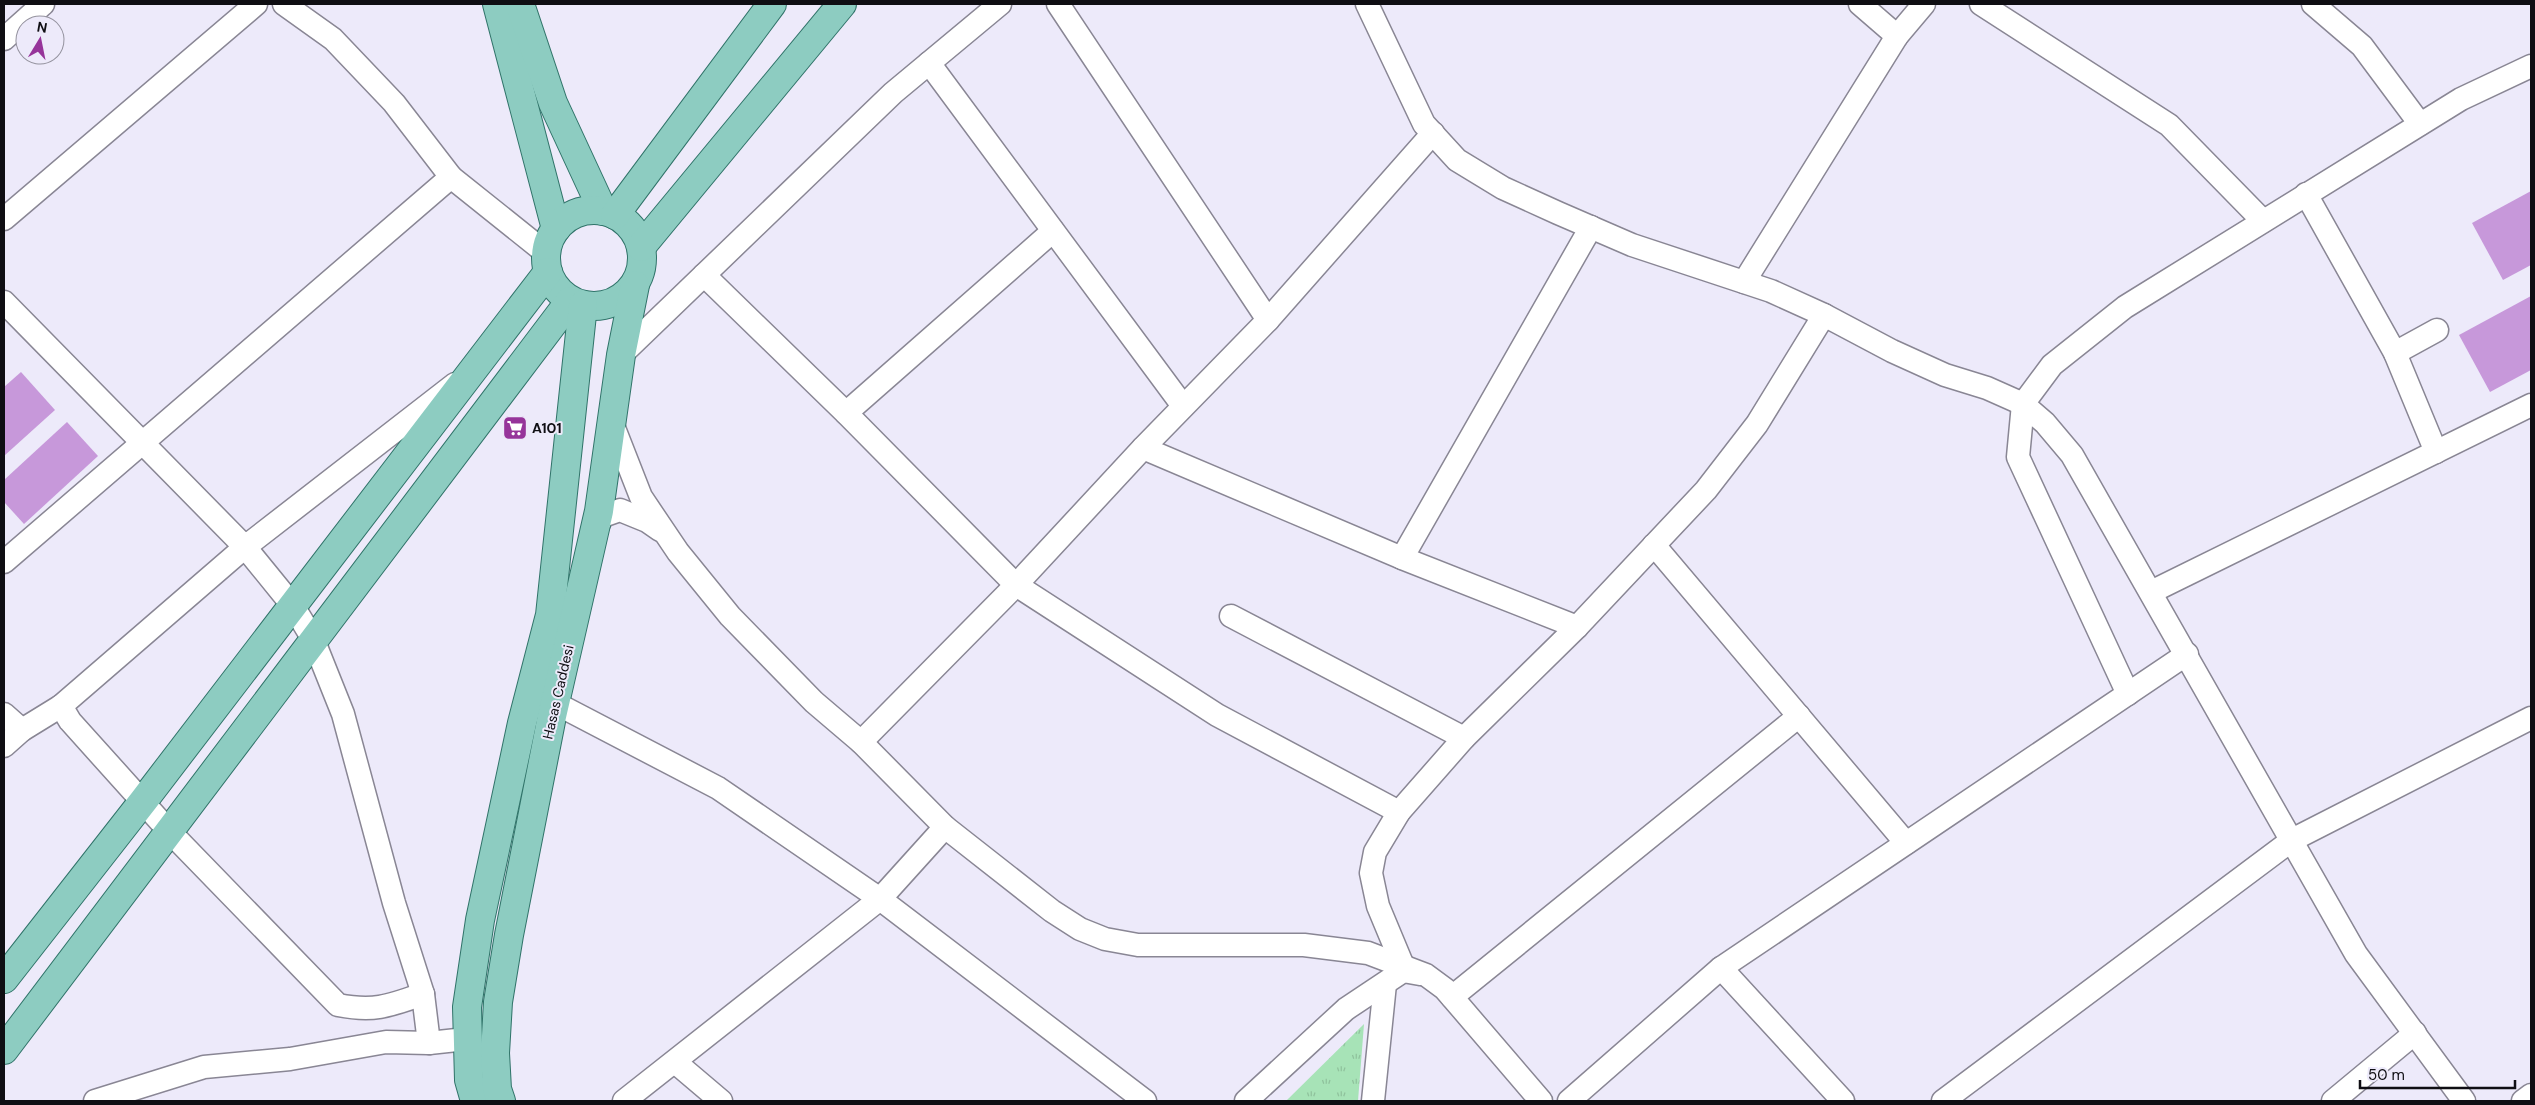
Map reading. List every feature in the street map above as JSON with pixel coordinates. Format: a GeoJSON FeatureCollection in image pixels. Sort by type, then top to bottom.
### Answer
{"type":"FeatureCollection","features":[{"type":"Feature","properties":{"kind":"main road"},"geometry":{"type":"LineString","coordinates":[[4,979],[144,800],[473,370],[550,251],[578,213],[594,210],[609,213],[627,223],[638,237],[643,262],[635,284],[620,300],[602,306],[577,303],[555,287],[550,251],[503,22],[497,4]]}},
{"type":"Feature","properties":{"kind":"main road"},"geometry":{"type":"LineString","coordinates":[[520,4],[553,103],[609,213]]}},
{"type":"Feature","properties":{"kind":"main road"},"geometry":{"type":"LineString","coordinates":[[609,213],[772,4]]}},
{"type":"Feature","properties":{"kind":"main road"},"geometry":{"type":"LineString","coordinates":[[641,247],[842,4]]}},
{"type":"Feature","properties":{"kind":"main road","name":"Hasas Caddesi"},"geometry":{"type":"LineString","coordinates":[[501,1101],[497,1089],[495,1053],[498,1002],[555,703],[595,530],[621,355],[635,284]]}},
{"type":"Feature","properties":{"kind":"main road"},"geometry":{"type":"LineString","coordinates":[[4,1050],[168,830],[314,639],[577,303]]}},
{"type":"Feature","properties":{"kind":"main road","name":"Hasas Caddesi"},"geometry":{"type":"LineString","coordinates":[[475,1101],[469,1080],[466,1039],[467,1007],[480,920],[522,723],[550,615],[577,303]]}},
{"type":"Feature","properties":{"kind":"street"},"geometry":{"type":"LineString","coordinates":[[4,39],[43,4]]}},
{"type":"Feature","properties":{"kind":"street"},"geometry":{"type":"LineString","coordinates":[[4,219],[256,4]]}},
{"type":"Feature","properties":{"kind":"street"},"geometry":{"type":"LineString","coordinates":[[284,4],[333,39],[394,103],[451,177],[550,251]]}},
{"type":"Feature","properties":{"kind":"street"},"geometry":{"type":"LineString","coordinates":[[621,355],[893,93],[1000,4]]}},
{"type":"Feature","properties":{"kind":"street"},"geometry":{"type":"LineString","coordinates":[[1058,4],[1268,320]]}},
{"type":"Feature","properties":{"kind":"street"},"geometry":{"type":"LineString","coordinates":[[1368,4],[1424,124],[1457,160],[1503,188],[1632,245],[1771,291],[1824,315],[1909,359],[2023,404],[2045,423],[2072,455],[2152,592],[2356,954],[2464,1101]]}},
{"type":"Feature","properties":{"kind":"street"},"geometry":{"type":"LineString","coordinates":[[1860,4],[1897,36]]}},
{"type":"Feature","properties":{"kind":"street"},"geometry":{"type":"LineString","coordinates":[[1744,282],[1897,36],[1924,4]]}},
{"type":"Feature","properties":{"kind":"street"},"geometry":{"type":"LineString","coordinates":[[1981,4],[2169,126],[2263,222]]}},
{"type":"Feature","properties":{"kind":"street"},"geometry":{"type":"LineString","coordinates":[[2314,4],[2362,46],[2420,124]]}},
{"type":"Feature","properties":{"kind":"street"},"geometry":{"type":"LineString","coordinates":[[928,63],[1183,406]]}},
{"type":"Feature","properties":{"kind":"street"},"geometry":{"type":"LineString","coordinates":[[2128,694],[2018,456],[2023,404],[2052,364],[2125,307],[2461,99],[2531,66]]}},
{"type":"Feature","properties":{"kind":"street"},"geometry":{"type":"LineString","coordinates":[[861,742],[1016,585],[1143,448],[1268,320],[1433,133]]}},
{"type":"Feature","properties":{"kind":"street"},"geometry":{"type":"LineString","coordinates":[[4,562],[451,177]]}},
{"type":"Feature","properties":{"kind":"street"},"geometry":{"type":"LineString","coordinates":[[2306,194],[2395,353],[2436,452]]}},
{"type":"Feature","properties":{"kind":"street"},"geometry":{"type":"LineString","coordinates":[[1402,558],[1590,227]]}},
{"type":"Feature","properties":{"kind":"street"},"geometry":{"type":"LineString","coordinates":[[846,413],[1053,231]]}},
{"type":"Feature","properties":{"kind":"street"},"geometry":{"type":"LineString","coordinates":[[704,275],[846,413],[1016,585],[1217,715],[1399,812]]}},
{"type":"Feature","properties":{"kind":"street"},"geometry":{"type":"LineString","coordinates":[[4,302],[245,546],[293,606],[314,639],[343,714],[394,903],[423,994],[430,1044]]}},
{"type":"Feature","properties":{"kind":"street"},"geometry":{"type":"LineString","coordinates":[[1403,966],[1378,906],[1371,873],[1375,852],[1399,812],[1464,738],[1577,627],[1706,490],[1757,424],[1824,315]]}},
{"type":"Feature","properties":{"kind":"street"},"geometry":{"type":"LineString","coordinates":[[2395,353],[2437,330]]}},
{"type":"Feature","properties":{"kind":"street"},"geometry":{"type":"LineString","coordinates":[[4,746],[22,730],[61,706],[245,546],[473,370]]}},
{"type":"Feature","properties":{"kind":"street"},"geometry":{"type":"LineString","coordinates":[[2152,592],[2531,405]]}},
{"type":"Feature","properties":{"kind":"street"},"geometry":{"type":"LineString","coordinates":[[612,423],[641,497],[667,535],[730,616],[814,702],[861,742],[945,827],[1052,911],[1080,929],[1105,939],[1138,945],[1304,945],[1368,953],[1403,966],[1426,975],[1452,997],[1541,1101]]}},
{"type":"Feature","properties":{"kind":"street"},"geometry":{"type":"LineString","coordinates":[[1143,448],[1402,558],[1577,627]]}},
{"type":"Feature","properties":{"kind":"street"},"geometry":{"type":"LineString","coordinates":[[595,530],[603,516],[620,510],[647,521],[667,535]]}},
{"type":"Feature","properties":{"kind":"street"},"geometry":{"type":"LineString","coordinates":[[1654,545],[1906,843]]}},
{"type":"Feature","properties":{"kind":"street"},"geometry":{"type":"LineString","coordinates":[[1231,616],[1464,738]]}},
{"type":"Feature","properties":{"kind":"street"},"geometry":{"type":"LineString","coordinates":[[1569,1101],[1721,968],[2187,654]]}},
{"type":"Feature","properties":{"kind":"street"},"geometry":{"type":"LineString","coordinates":[[555,703],[718,788],[880,899],[1146,1101]]}},
{"type":"Feature","properties":{"kind":"street"},"geometry":{"type":"LineString","coordinates":[[61,706],[70,721],[144,800],[168,830],[338,1004],[358,1009],[383,1008],[423,994]]}},
{"type":"Feature","properties":{"kind":"street"},"geometry":{"type":"LineString","coordinates":[[4,714],[22,730]]}},
{"type":"Feature","properties":{"kind":"street"},"geometry":{"type":"LineString","coordinates":[[1452,997],[1799,716]]}},
{"type":"Feature","properties":{"kind":"street"},"geometry":{"type":"LineString","coordinates":[[1943,1101],[2292,840],[2531,718]]}},
{"type":"Feature","properties":{"kind":"street"},"geometry":{"type":"LineString","coordinates":[[624,1101],[880,899],[945,827]]}},
{"type":"Feature","properties":{"kind":"street"},"geometry":{"type":"LineString","coordinates":[[1721,968],[1843,1101]]}},
{"type":"Feature","properties":{"kind":"street"},"geometry":{"type":"LineString","coordinates":[[1246,1101],[1346,1009],[1404,971],[1426,975]]}},
{"type":"Feature","properties":{"kind":"street"},"geometry":{"type":"LineString","coordinates":[[1373,1101],[1385,984]]}},
{"type":"Feature","properties":{"kind":"street"},"geometry":{"type":"LineString","coordinates":[[2333,1101],[2414,1033]]}},
{"type":"Feature","properties":{"kind":"street"},"geometry":{"type":"LineString","coordinates":[[95,1101],[204,1067],[290,1058],[386,1042],[430,1044],[466,1039]]}},
{"type":"Feature","properties":{"kind":"street"},"geometry":{"type":"LineString","coordinates":[[675,1062],[721,1101]]}},
{"type":"Feature","properties":{"kind":"street"},"geometry":{"type":"LineString","coordinates":[[2523,1101],[2531,1095]]}},
{"type":"Feature","properties":{"kind":"green space"},"geometry":{"type":"Polygon","coordinates":[[[1364,1024],[1358,1101],[1286,1101],[1364,1024]]]}},
{"type":"Feature","properties":{"kind":"building"},"geometry":{"type":"Polygon","coordinates":[[[2531,191],[2531,265],[2503,280],[2472,223],[2531,191]]]}},
{"type":"Feature","properties":{"kind":"building"},"geometry":{"type":"Polygon","coordinates":[[[2531,296],[2531,370],[2490,392],[2459,335],[2531,296]]]}},
{"type":"Feature","properties":{"kind":"building"},"geometry":{"type":"Polygon","coordinates":[[[21,372],[55,410],[4,456],[4,387],[21,372]]]}},
{"type":"Feature","properties":{"kind":"building"},"geometry":{"type":"Polygon","coordinates":[[[67,422],[98,456],[24,524],[4,502],[4,480],[67,422]]]}},
{"type":"Feature","properties":{"kind":"place","name":"A101"},"geometry":{"type":"Point","coordinates":[515,428]}}]}
